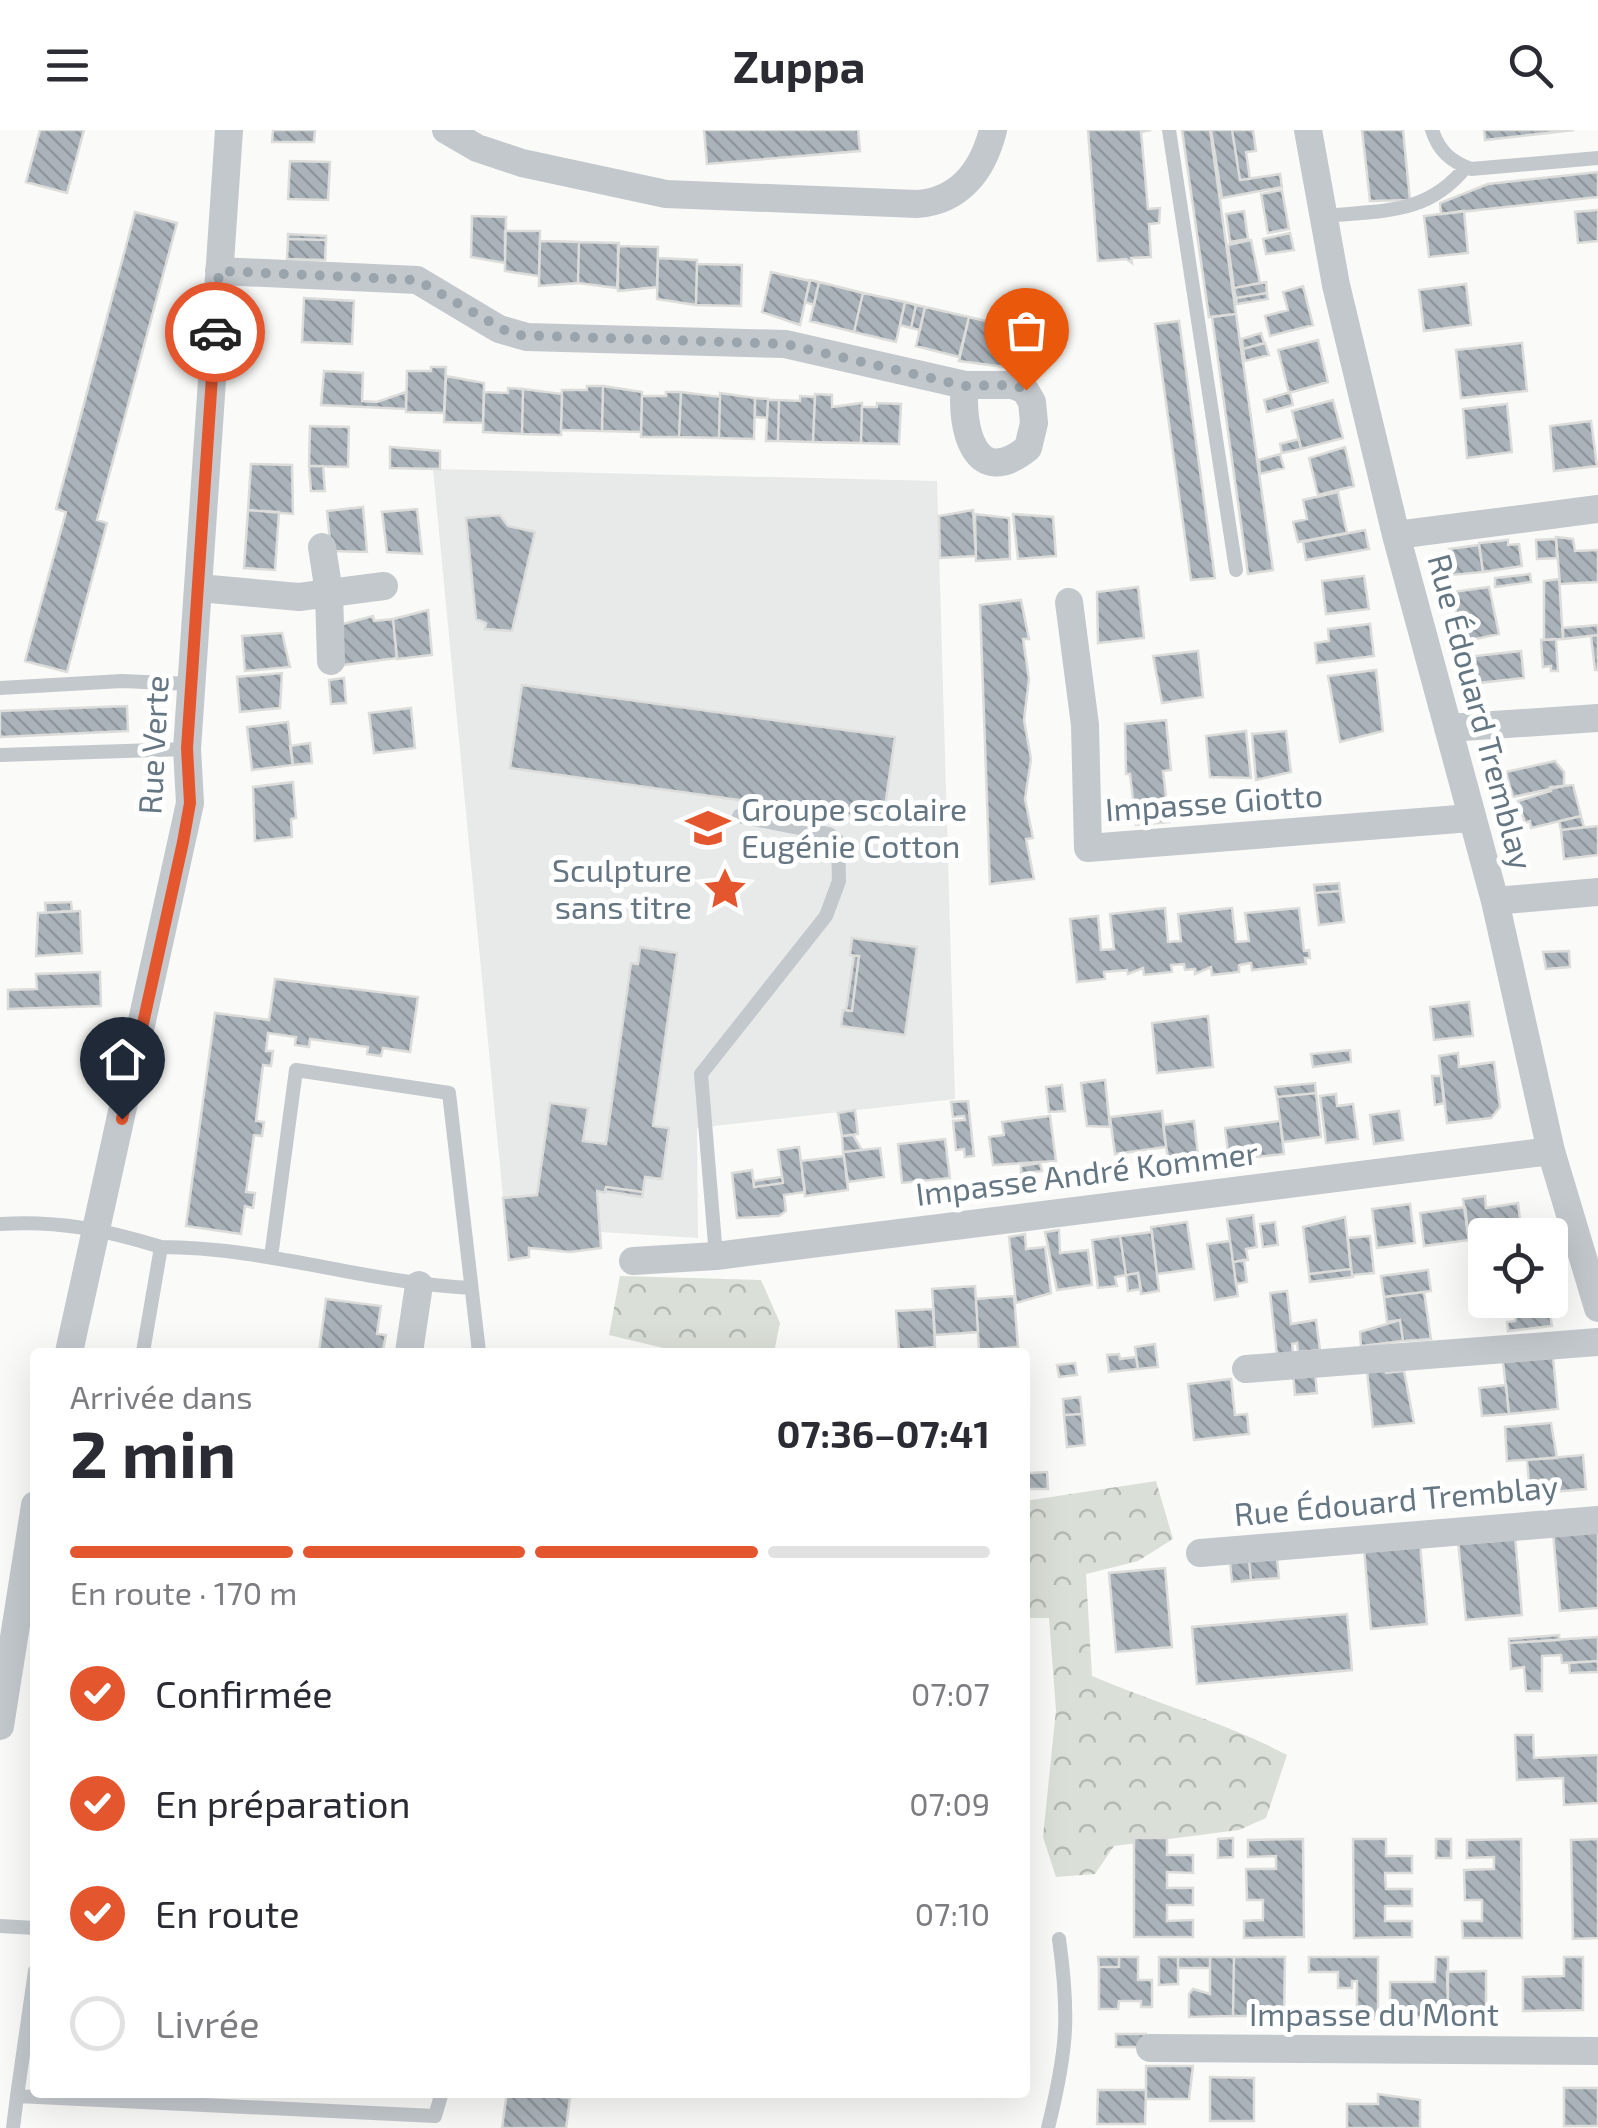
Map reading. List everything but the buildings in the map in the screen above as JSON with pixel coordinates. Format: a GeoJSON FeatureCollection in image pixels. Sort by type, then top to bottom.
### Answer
{"type":"FeatureCollection","features":[{"type":"Feature","properties":{"kind":"street","name":"Rue Verte"},"geometry":{"type":"LineString","coordinates":[[71,1348],[190,803],[187,748],[229,130]]}},
{"type":"Feature","properties":{"kind":"street"},"geometry":{"type":"LineString","coordinates":[[446,130],[477,148],[522,163],[666,194],[917,204],[946,199],[962,188],[983,158],[992,130]]}},
{"type":"Feature","properties":{"kind":"street","name":"Rue Édouard Tremblay"},"geometry":{"type":"LineString","coordinates":[[1308,130],[1396,535],[1495,901],[1550,1151],[1598,1308]]}},
{"type":"Feature","properties":{"kind":"street"},"geometry":{"type":"LineString","coordinates":[[219,271],[417,280],[513,335],[785,344],[965,386]]}},
{"type":"Feature","properties":{"kind":"street"},"geometry":{"type":"LineString","coordinates":[[1396,535],[1598,508]]}},
{"type":"Feature","properties":{"kind":"street"},"geometry":{"type":"LineString","coordinates":[[322,547],[329,593],[331,660]]}},
{"type":"Feature","properties":{"kind":"street"},"geometry":{"type":"LineString","coordinates":[[200,588],[298,597],[384,586]]}},
{"type":"Feature","properties":{"kind":"street","name":"Impasse Giotto"},"geometry":{"type":"LineString","coordinates":[[1068,602],[1085,725],[1088,848],[1471,818]]}},
{"type":"Feature","properties":{"kind":"street"},"geometry":{"type":"LineString","coordinates":[[1448,728],[1598,718]]}},
{"type":"Feature","properties":{"kind":"street"},"geometry":{"type":"LineString","coordinates":[[1495,901],[1598,892]]}},
{"type":"Feature","properties":{"kind":"street","name":"Impasse André Kommer"},"geometry":{"type":"LineString","coordinates":[[633,1261],[716,1256],[1550,1151]]}},
{"type":"Feature","properties":{"kind":"street"},"geometry":{"type":"LineString","coordinates":[[410,1348],[418,1286]]}},
{"type":"Feature","properties":{"kind":"street"},"geometry":{"type":"LineString","coordinates":[[1246,1370],[1598,1342]]}},
{"type":"Feature","properties":{"kind":"street","name":"Rue Édouard Tremblay"},"geometry":{"type":"LineString","coordinates":[[1200,1553],[1598,1520]]}},
{"type":"Feature","properties":{"kind":"street"},"geometry":{"type":"LineString","coordinates":[[0,1726],[30,1537]]}},
{"type":"Feature","properties":{"kind":"street","name":"Impasse du Mont"},"geometry":{"type":"LineString","coordinates":[[1150,2048],[1598,2050]]}},
{"type":"Feature","properties":{"kind":"lane"},"geometry":{"type":"LineString","coordinates":[[1169,130],[1236,570]]}},
{"type":"Feature","properties":{"kind":"lane"},"geometry":{"type":"LineString","coordinates":[[1432,130],[1441,150],[1466,167],[1492,171],[1598,158]]}},
{"type":"Feature","properties":{"kind":"lane"},"geometry":{"type":"LineString","coordinates":[[1324,216],[1414,206],[1445,192],[1466,167]]}},
{"type":"Feature","properties":{"kind":"lane"},"geometry":{"type":"LineString","coordinates":[[0,688],[122,681],[192,684]]}},
{"type":"Feature","properties":{"kind":"lane"},"geometry":{"type":"LineString","coordinates":[[0,755],[187,748]]}},
{"type":"Feature","properties":{"kind":"lane"},"geometry":{"type":"LineString","coordinates":[[716,1256],[701,1074],[826,916],[841,863],[838,842],[829,834],[739,816]]}},
{"type":"Feature","properties":{"kind":"lane"},"geometry":{"type":"LineString","coordinates":[[270,1256],[296,1070],[449,1093],[478,1348]]}},
{"type":"Feature","properties":{"kind":"lane"},"geometry":{"type":"LineString","coordinates":[[0,1224],[46,1221],[98,1227],[161,1247],[270,1256],[418,1286],[471,1288]]}},
{"type":"Feature","properties":{"kind":"lane"},"geometry":{"type":"LineString","coordinates":[[143,1348],[161,1247]]}},
{"type":"Feature","properties":{"kind":"lane"},"geometry":{"type":"LineString","coordinates":[[0,1926],[30,1928]]}},
{"type":"Feature","properties":{"kind":"lane"},"geometry":{"type":"LineString","coordinates":[[1048,2128],[1064,2063],[1068,2008],[1059,1939]]}},
{"type":"Feature","properties":{"kind":"lane"},"geometry":{"type":"LineString","coordinates":[[13,2128],[30,2004]]}},
{"type":"Feature","properties":{"kind":"lane"},"geometry":{"type":"LineString","coordinates":[[16,2096],[30,2097]]}},
{"type":"Feature","properties":{"kind":"lane"},"geometry":{"type":"LineString","coordinates":[[48,2098],[434,2122]]}},
{"type":"Feature","properties":{"kind":"shaded area","name":"Groupe scolaire Eugénie Cotton"},"geometry":{"type":"Polygon","coordinates":[[[433,469],[937,481],[955,1099],[697,1128],[698,1238],[601,1232],[601,1248],[570,1252],[530,1248],[529,1257],[509,1260],[433,469]]]}},
{"type":"Feature","properties":{"kind":"green space"},"geometry":{"type":"Polygon","coordinates":[[[620,1276],[761,1280],[780,1323],[775,1348],[663,1348],[609,1335],[620,1276]]]}},
{"type":"Feature","properties":{"kind":"green space"},"geometry":{"type":"Polygon","coordinates":[[[1156,1481],[1173,1539],[1138,1561],[1086,1574],[1092,1676],[1287,1755],[1266,1818],[1239,1830],[1114,1846],[1095,1874],[1056,1877],[1043,1837],[1056,1710],[1049,1618],[1030,1618],[1030,1500],[1156,1481]]]}},
{"type":"Feature","properties":{"kind":"way so far"},"geometry":{"type":"LineString","coordinates":[[215,332],[219,271],[417,280],[513,335],[785,344],[965,386],[1014,385],[1026,390]]}},
{"type":"Feature","properties":{"kind":"place","name":"Groupe scolaire Eugénie Cotton"},"geometry":{"type":"Point","coordinates":[708,828]}},
{"type":"Feature","properties":{"kind":"place","name":"Sculpture sans titre"},"geometry":{"type":"Point","coordinates":[725,889]}},
{"type":"Feature","properties":{"kind":"route"},"geometry":{"type":"LineString","coordinates":[[122,1119],[190,803],[187,748],[215,332]]}}]}
